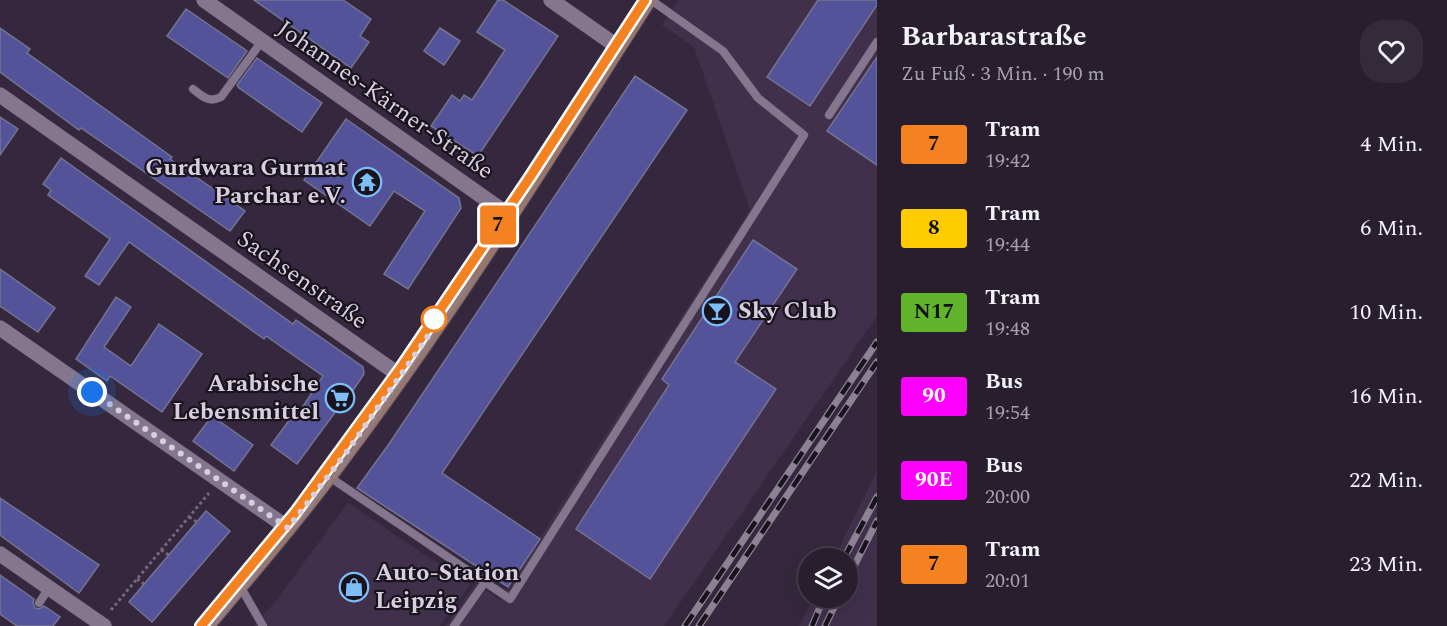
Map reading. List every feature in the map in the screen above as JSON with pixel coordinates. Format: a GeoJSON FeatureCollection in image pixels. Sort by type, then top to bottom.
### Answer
{"type":"FeatureCollection","features":[{"type":"Feature","properties":{"kind":"main road"},"geometry":{"type":"LineString","coordinates":[[206,626],[288,528],[402,377],[510,216],[649,0]]}},
{"type":"Feature","properties":{"kind":"street","name":"Johannes-Kärner-Straße"},"geometry":{"type":"LineString","coordinates":[[204,0],[510,216]]}},
{"type":"Feature","properties":{"kind":"street"},"geometry":{"type":"LineString","coordinates":[[551,0],[618,47]]}},
{"type":"Feature","properties":{"kind":"street","name":"Sachsenstraße"},"geometry":{"type":"LineString","coordinates":[[0,95],[402,377]]}},
{"type":"Feature","properties":{"kind":"street"},"geometry":{"type":"LineString","coordinates":[[0,328],[288,528]]}},
{"type":"Feature","properties":{"kind":"street"},"geometry":{"type":"LineString","coordinates":[[0,554],[102,625]]}},
{"type":"Feature","properties":{"kind":"lane"},"geometry":{"type":"LineString","coordinates":[[328,476],[510,599],[804,135],[758,98],[723,51],[649,0]]}},
{"type":"Feature","properties":{"kind":"lane"},"geometry":{"type":"LineString","coordinates":[[194,89],[208,100],[221,97],[262,41]]}},
{"type":"Feature","properties":{"kind":"lane"},"geometry":{"type":"LineString","coordinates":[[829,115],[877,42]]}},
{"type":"Feature","properties":{"kind":"lane"},"geometry":{"type":"LineString","coordinates":[[454,626],[485,582]]}},
{"type":"Feature","properties":{"kind":"lane"},"geometry":{"type":"LineString","coordinates":[[240,586],[263,626]]}},
{"type":"Feature","properties":{"kind":"lane"},"geometry":{"type":"LineString","coordinates":[[39,603],[49,588]]}},
{"type":"Feature","properties":{"kind":"path"},"geometry":{"type":"LineString","coordinates":[[102,625],[219,480]]}},
{"type":"Feature","properties":{"kind":"path"},"geometry":{"type":"LineString","coordinates":[[189,517],[197,522]]}},
{"type":"Feature","properties":{"kind":"path"},"geometry":{"type":"LineString","coordinates":[[161,550],[169,555]]}},
{"type":"Feature","properties":{"kind":"path"},"geometry":{"type":"LineString","coordinates":[[137,579],[144,584]]}},
{"type":"Feature","properties":{"kind":"shaded area"},"geometry":{"type":"Polygon","coordinates":[[[679,0],[877,0],[877,316],[664,626],[445,626],[476,583],[500,600],[750,210],[694,47],[662,25],[679,0]]]}},
{"type":"Feature","properties":{"kind":"shaded area"},"geometry":{"type":"Polygon","coordinates":[[[877,471],[877,626],[799,626],[808,608],[858,608],[858,548],[839,548],[877,471]]]}},
{"type":"Feature","properties":{"kind":"shaded area"},"geometry":{"type":"Polygon","coordinates":[[[348,503],[470,585],[440,626],[254,626],[275,602],[348,503]]]}},
{"type":"Feature","properties":{"kind":"building"},"geometry":{"type":"Polygon","coordinates":[[[254,0],[343,0],[371,19],[360,36],[369,42],[351,68],[254,0]]]}},
{"type":"Feature","properties":{"kind":"building"},"geometry":{"type":"Polygon","coordinates":[[[498,0],[503,0],[558,36],[478,156],[431,126],[452,95],[460,101],[464,95],[472,100],[505,50],[477,32],[498,0]]]}},
{"type":"Feature","properties":{"kind":"building"},"geometry":{"type":"Polygon","coordinates":[[[818,0],[877,0],[877,5],[810,106],[767,77],[818,0]]]}},
{"type":"Feature","properties":{"kind":"building"},"geometry":{"type":"Polygon","coordinates":[[[186,9],[247,51],[228,78],[167,36],[186,9]]]}},
{"type":"Feature","properties":{"kind":"building"},"geometry":{"type":"Polygon","coordinates":[[[0,28],[30,49],[27,53],[172,157],[170,159],[245,211],[230,231],[81,128],[79,130],[0,72],[0,28]]]}},
{"type":"Feature","properties":{"kind":"building"},"geometry":{"type":"Polygon","coordinates":[[[440,28],[460,41],[444,65],[424,51],[440,28]]]}},
{"type":"Feature","properties":{"kind":"building"},"geometry":{"type":"Polygon","coordinates":[[[877,57],[877,165],[827,131],[877,57]]]}},
{"type":"Feature","properties":{"kind":"building"},"geometry":{"type":"Polygon","coordinates":[[[257,58],[322,103],[302,132],[237,85],[257,58]]]}},
{"type":"Feature","properties":{"kind":"building"},"geometry":{"type":"Polygon","coordinates":[[[635,76],[687,110],[442,473],[540,539],[508,587],[357,488],[389,444],[635,76]]]}},
{"type":"Feature","properties":{"kind":"building"},"geometry":{"type":"Polygon","coordinates":[[[0,117],[18,129],[0,155],[0,117]]]}},
{"type":"Feature","properties":{"kind":"building"},"geometry":{"type":"Polygon","coordinates":[[[346,119],[459,198],[461,208],[408,289],[384,274],[425,211],[394,191],[370,226],[304,180],[346,119]]]}},
{"type":"Feature","properties":{"kind":"building"},"geometry":{"type":"Polygon","coordinates":[[[61,158],[293,324],[296,320],[363,367],[364,374],[341,408],[339,407],[297,464],[271,445],[293,415],[296,417],[323,376],[266,336],[264,339],[129,242],[99,285],[85,276],[110,239],[48,195],[51,190],[43,184],[61,158]]]}},
{"type":"Feature","properties":{"kind":"building"},"geometry":{"type":"Polygon","coordinates":[[[753,240],[797,269],[735,362],[776,389],[650,579],[576,529],[669,385],[662,379],[753,240]]]}},
{"type":"Feature","properties":{"kind":"building"},"geometry":{"type":"Polygon","coordinates":[[[0,269],[55,308],[38,332],[0,306],[0,269]]]}},
{"type":"Feature","properties":{"kind":"building"},"geometry":{"type":"Polygon","coordinates":[[[116,297],[131,307],[104,347],[131,366],[159,324],[202,354],[162,412],[110,376],[107,381],[76,359],[116,297]]]}},
{"type":"Feature","properties":{"kind":"building"},"geometry":{"type":"Polygon","coordinates":[[[212,416],[253,445],[234,471],[193,441],[212,416]]]}},
{"type":"Feature","properties":{"kind":"building"},"geometry":{"type":"Polygon","coordinates":[[[0,498],[99,565],[79,593],[0,535],[0,498]]]}},
{"type":"Feature","properties":{"kind":"building"},"geometry":{"type":"Polygon","coordinates":[[[206,511],[230,531],[152,622],[129,602],[206,511]]]}},
{"type":"Feature","properties":{"kind":"building"},"geometry":{"type":"Polygon","coordinates":[[[0,575],[34,599],[35,608],[39,609],[44,606],[60,617],[53,626],[17,626],[0,614],[0,575]]]}},
{"type":"Feature","properties":{"kind":"tram line"},"geometry":{"type":"LineString","coordinates":[[201,626],[295,513],[400,369],[506,213],[645,0]]}},
{"type":"Feature","properties":{"kind":"tram line","name":"7"},"geometry":{"type":"LineString","coordinates":[[201,626],[295,513],[400,369],[478,256],[645,0]]}},
{"type":"Feature","properties":{"kind":"tram line"},"geometry":{"type":"LineString","coordinates":[[295,526],[344,464],[472,280]]}},
{"type":"Feature","properties":{"kind":"tram line"},"geometry":{"type":"LineString","coordinates":[[213,626],[259,570]]}},
{"type":"Feature","properties":{"kind":"railway"},"geometry":{"type":"LineString","coordinates":[[685,626],[877,342]]}},
{"type":"Feature","properties":{"kind":"railway"},"geometry":{"type":"LineString","coordinates":[[699,626],[877,362]]}},
{"type":"Feature","properties":{"kind":"railway"},"geometry":{"type":"LineString","coordinates":[[849,548],[877,497]]}},
{"type":"Feature","properties":{"kind":"railway"},"geometry":{"type":"LineString","coordinates":[[858,558],[877,521]]}},
{"type":"Feature","properties":{"kind":"railway"},"geometry":{"type":"LineString","coordinates":[[812,626],[819,608]]}},
{"type":"Feature","properties":{"kind":"railway"},"geometry":{"type":"LineString","coordinates":[[825,626],[834,608]]}},
{"type":"Feature","properties":{"kind":"place","name":"Gurdwara Gurmat Parchar e.V."},"geometry":{"type":"Point","coordinates":[367,182]}},
{"type":"Feature","properties":{"kind":"place","name":"Sky Club"},"geometry":{"type":"Point","coordinates":[717,311]}},
{"type":"Feature","properties":{"kind":"place","name":"Arabische Lebensmittel"},"geometry":{"type":"Point","coordinates":[340,398]}},
{"type":"Feature","properties":{"kind":"place","name":"Auto-Station Leipzig"},"geometry":{"type":"Point","coordinates":[354,587]}},
{"type":"Feature","properties":{"kind":"route"},"geometry":{"type":"LineString","coordinates":[[92,392],[288,528],[402,377],[442,316],[434,319]]}}]}
